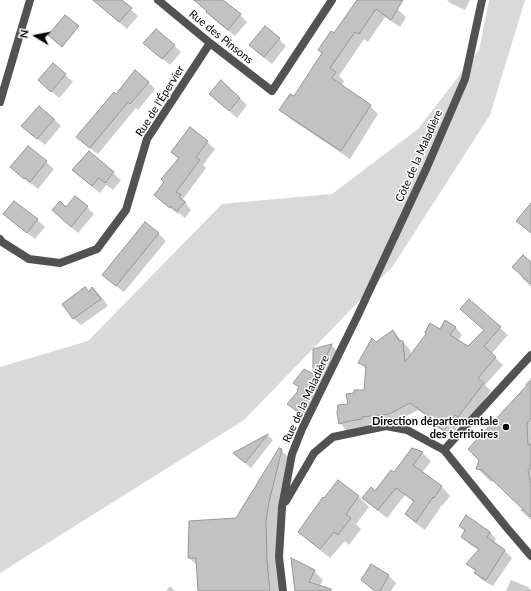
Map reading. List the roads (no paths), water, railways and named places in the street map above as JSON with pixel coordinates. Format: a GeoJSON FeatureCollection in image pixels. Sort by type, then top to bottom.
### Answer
{"type":"FeatureCollection","features":[{"type":"Feature","properties":{"kind":"street"},"geometry":{"type":"LineString","coordinates":[[0,102],[30,0]]}},
{"type":"Feature","properties":{"kind":"street","name":"Rue des Pinsons"},"geometry":{"type":"LineString","coordinates":[[158,0],[210,44],[272,91],[332,0]]}},
{"type":"Feature","properties":{"kind":"street","name":"Côte de la Maladière"},"geometry":{"type":"LineString","coordinates":[[358,315],[427,167],[465,79],[482,0]]}},
{"type":"Feature","properties":{"kind":"street","name":"Rue de l'Épervier"},"geometry":{"type":"LineString","coordinates":[[0,238],[2,242],[29,259],[60,263],[97,249],[126,210],[147,139],[210,44]]}},
{"type":"Feature","properties":{"kind":"street","name":"Rue de la Maladière"},"geometry":{"type":"LineString","coordinates":[[283,591],[279,558],[282,507],[292,454],[302,429],[358,315]]}},
{"type":"Feature","properties":{"kind":"street"},"geometry":{"type":"LineString","coordinates":[[444,450],[531,355]]}},
{"type":"Feature","properties":{"kind":"street"},"geometry":{"type":"LineString","coordinates":[[282,507],[314,453],[333,437],[386,426],[407,430],[444,450],[531,556]]}},
{"type":"Feature","properties":{"kind":"place","name":"Direction départementale des territoires"},"geometry":{"type":"Point","coordinates":[506,427]}}]}
